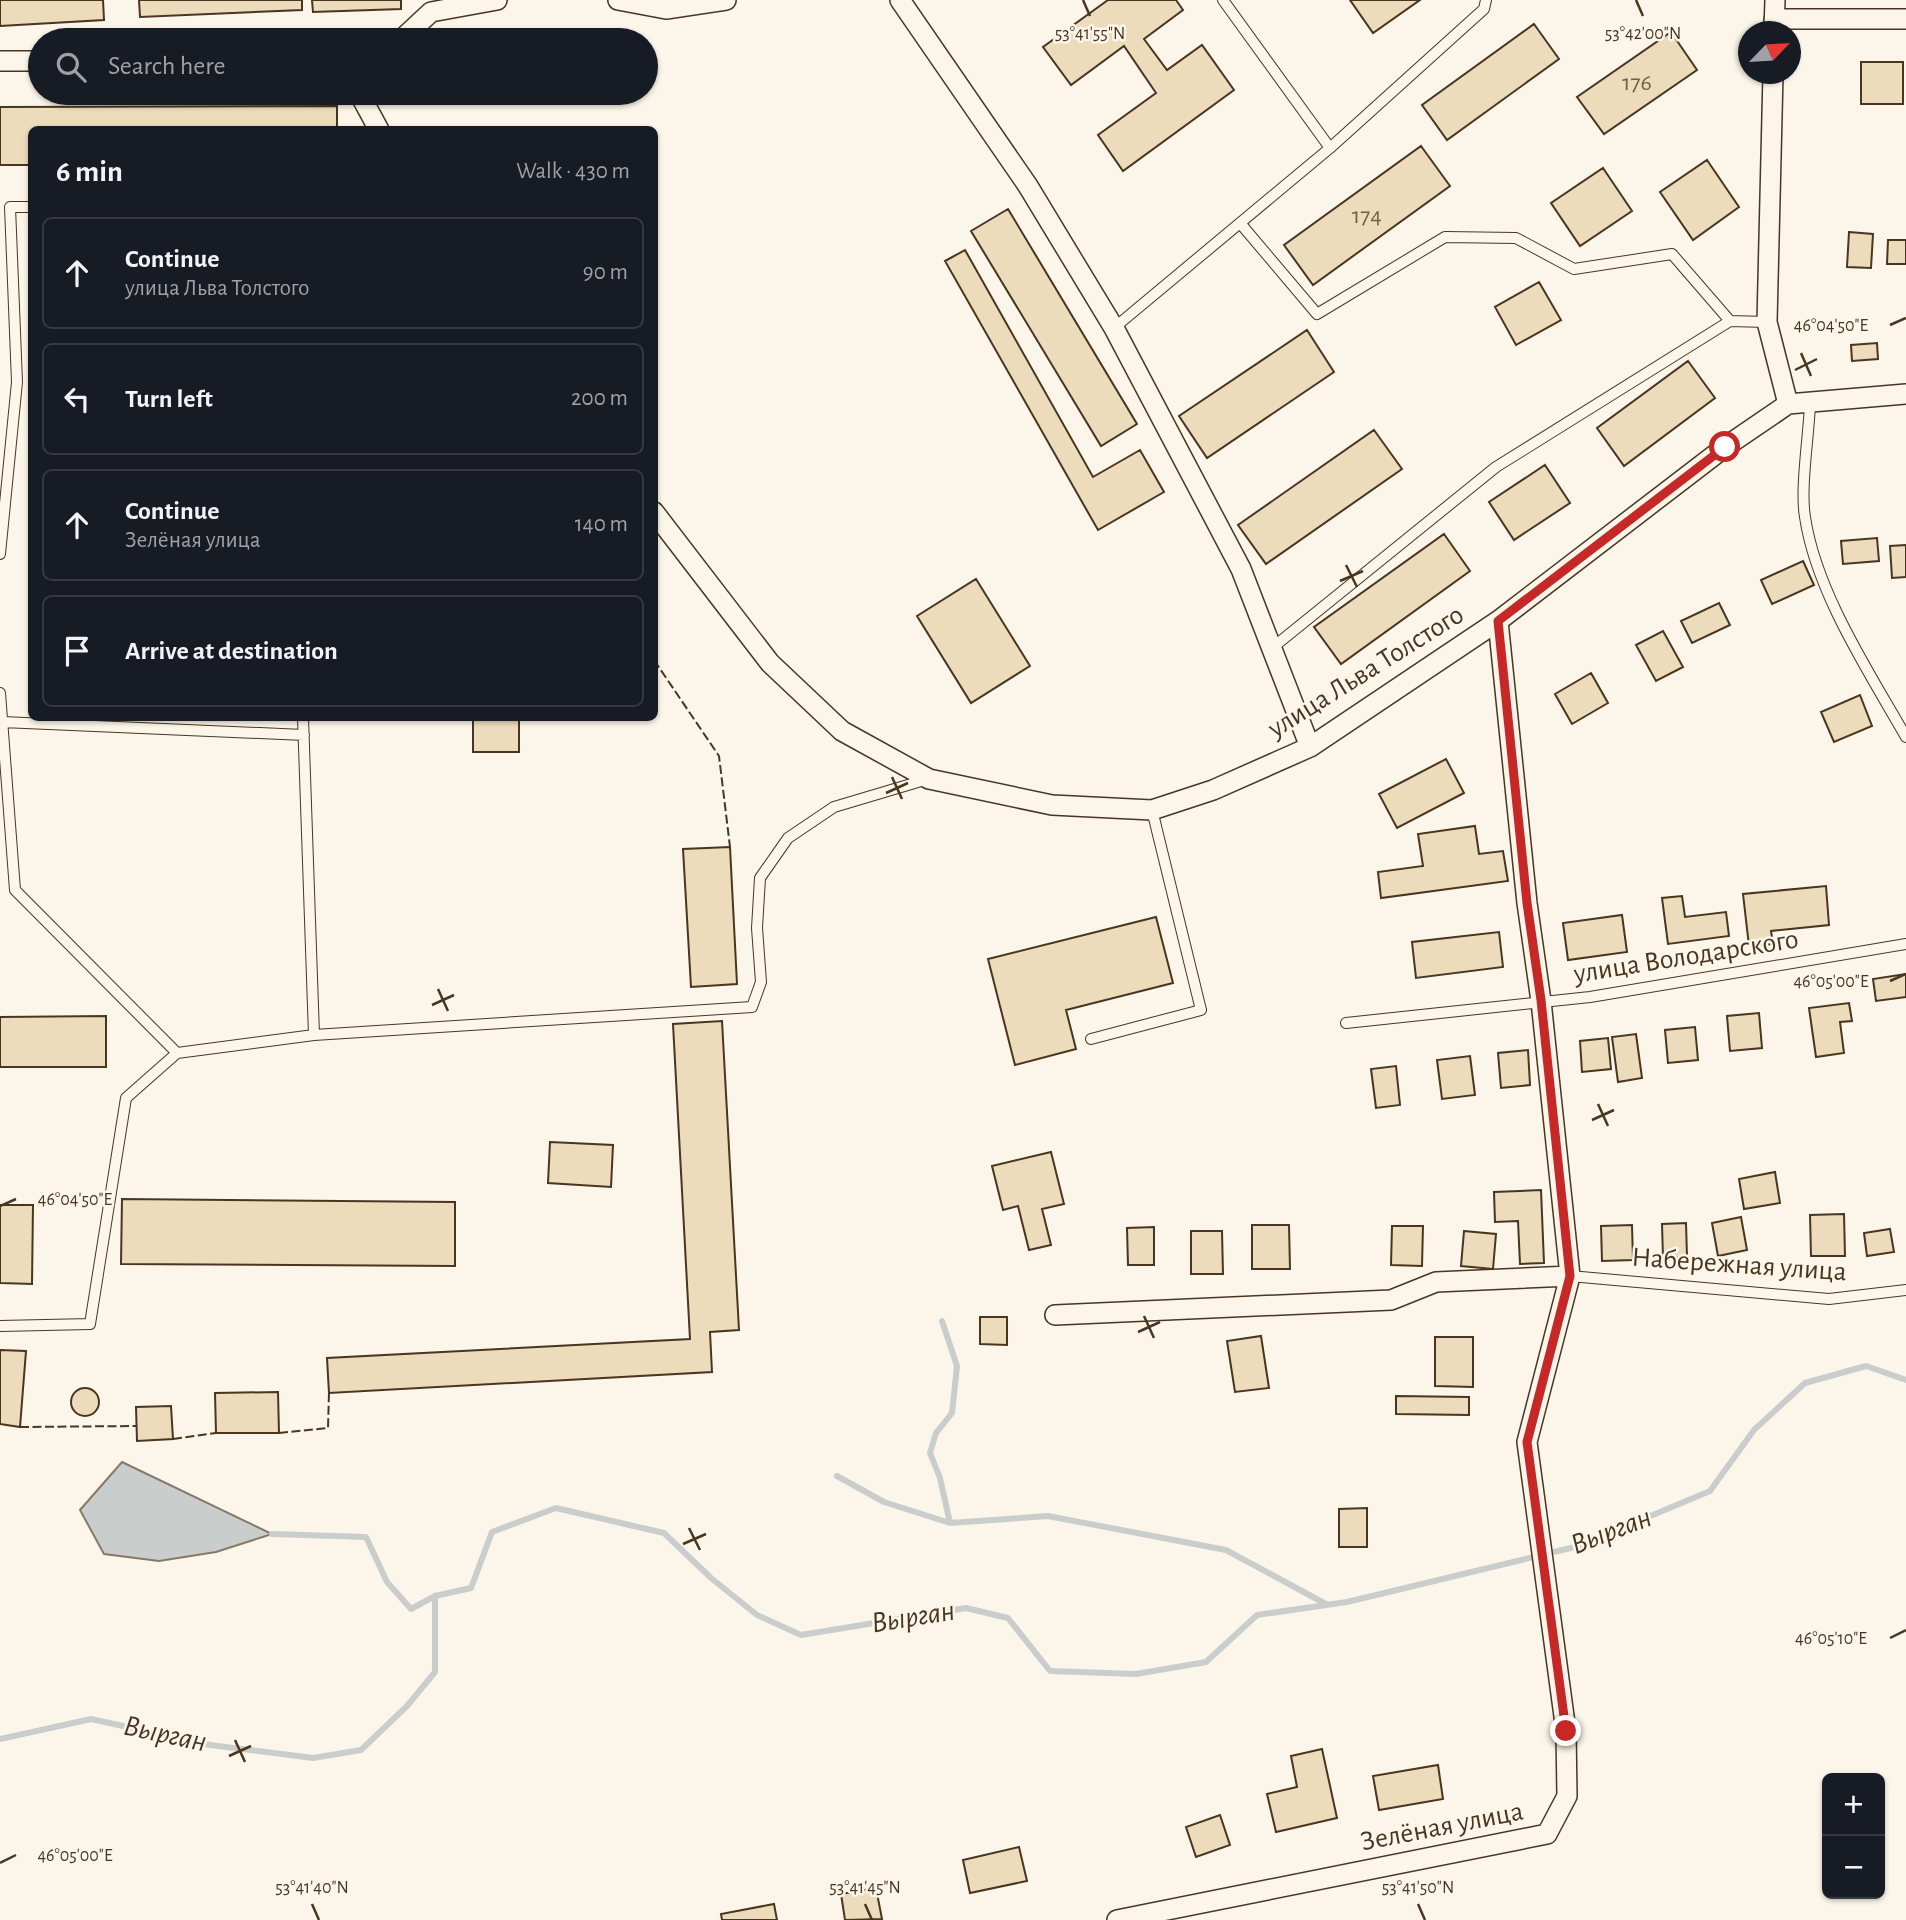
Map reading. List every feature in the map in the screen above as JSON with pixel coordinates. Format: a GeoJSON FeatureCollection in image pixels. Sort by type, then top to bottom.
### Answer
{"type":"FeatureCollection","features":[{"type":"Feature","properties":{"kind":"street"},"geometry":{"type":"LineString","coordinates":[[414,28],[432,12],[497,0]]}},
{"type":"Feature","properties":{"kind":"street"},"geometry":{"type":"LineString","coordinates":[[618,0],[666,9],[726,0]]}},
{"type":"Feature","properties":{"kind":"street"},"geometry":{"type":"LineString","coordinates":[[900,0],[1028,186],[1114,328],[1241,569],[1310,747]]}},
{"type":"Feature","properties":{"kind":"street"},"geometry":{"type":"LineString","coordinates":[[1774,17],[1906,19]]}},
{"type":"Feature","properties":{"kind":"street"},"geometry":{"type":"LineString","coordinates":[[0,61],[28,61]]}},
{"type":"Feature","properties":{"kind":"street"},"geometry":{"type":"LineString","coordinates":[[1773,84],[1767,322],[1788,404],[1906,394]]}},
{"type":"Feature","properties":{"kind":"street"},"geometry":{"type":"LineString","coordinates":[[365,105],[377,126]]}},
{"type":"Feature","properties":{"kind":"street","name":"улица Льва Толстого"},"geometry":{"type":"LineString","coordinates":[[658,517],[769,663],[842,731],[929,779],[1052,805],[1152,810],[1213,790],[1310,747],[1498,621],[1725,447],[1788,404]]}},
{"type":"Feature","properties":{"kind":"street"},"geometry":{"type":"LineString","coordinates":[[1055,1315],[1391,1300],[1436,1282],[1570,1276],[1498,621]]}},
{"type":"Feature","properties":{"kind":"street","name":"Зелёная улица"},"geometry":{"type":"LineString","coordinates":[[1117,1920],[1547,1834],[1567,1796],[1566,1731],[1527,1442],[1570,1276]]}},
{"type":"Feature","properties":{"kind":"lane"},"geometry":{"type":"LineString","coordinates":[[1223,0],[1330,148]]}},
{"type":"Feature","properties":{"kind":"lane"},"geometry":{"type":"LineString","coordinates":[[1114,328],[1330,148],[1484,9],[1486,0]]}},
{"type":"Feature","properties":{"kind":"lane"},"geometry":{"type":"LineString","coordinates":[[0,554],[17,382],[10,207],[28,207]]}},
{"type":"Feature","properties":{"kind":"lane"},"geometry":{"type":"LineString","coordinates":[[1240,223],[1317,314],[1445,237],[1516,238],[1574,269],[1672,254],[1730,321]]}},
{"type":"Feature","properties":{"kind":"lane"},"geometry":{"type":"LineString","coordinates":[[1272,648],[1496,467],[1730,321],[1767,322]]}},
{"type":"Feature","properties":{"kind":"lane"},"geometry":{"type":"LineString","coordinates":[[1810,404],[1804,516],[1823,578],[1864,663],[1906,737]]}},
{"type":"Feature","properties":{"kind":"lane"},"geometry":{"type":"LineString","coordinates":[[0,693],[15,890],[177,1053]]}},
{"type":"Feature","properties":{"kind":"lane"},"geometry":{"type":"LineString","coordinates":[[303,721],[314,1035]]}},
{"type":"Feature","properties":{"kind":"lane"},"geometry":{"type":"LineString","coordinates":[[2,722],[304,735]]}},
{"type":"Feature","properties":{"kind":"lane"},"geometry":{"type":"LineString","coordinates":[[0,1326],[90,1324],[126,1098],[177,1053],[314,1035],[752,1007],[761,982],[757,928],[760,878],[788,838],[834,807],[929,779]]}},
{"type":"Feature","properties":{"kind":"lane"},"geometry":{"type":"LineString","coordinates":[[1091,1039],[1201,1010],[1152,810]]}},
{"type":"Feature","properties":{"kind":"lane","name":"улица Володарского"},"geometry":{"type":"LineString","coordinates":[[1346,1023],[1541,1000],[1590,997],[1906,944]]}},
{"type":"Feature","properties":{"kind":"lane","name":"Набережная улица"},"geometry":{"type":"LineString","coordinates":[[1570,1276],[1829,1299],[1906,1290]]}},
{"type":"Feature","properties":{"kind":"shaded area"},"geometry":{"type":"Polygon","coordinates":[[[122,1462],[272,1534],[216,1552],[159,1561],[104,1554],[80,1510],[122,1462]]]}},
{"type":"Feature","properties":{"kind":"building"},"geometry":{"type":"Polygon","coordinates":[[[0,0],[103,0],[104,20],[0,26],[0,0]]]}},
{"type":"Feature","properties":{"kind":"building"},"geometry":{"type":"Polygon","coordinates":[[[139,0],[302,0],[302,10],[140,17],[139,0]]]}},
{"type":"Feature","properties":{"kind":"building"},"geometry":{"type":"Polygon","coordinates":[[[312,0],[401,0],[401,9],[313,12],[312,0]]]}},
{"type":"Feature","properties":{"kind":"building"},"geometry":{"type":"Polygon","coordinates":[[[1108,0],[1176,0],[1183,10],[1144,39],[1167,70],[1202,45],[1234,90],[1123,171],[1098,135],[1156,93],[1124,46],[1071,85],[1043,47],[1108,0]]]}},
{"type":"Feature","properties":{"kind":"building"},"geometry":{"type":"Polygon","coordinates":[[[1350,0],[1420,0],[1373,33],[1350,0]]]}},
{"type":"Feature","properties":{"kind":"building"},"geometry":{"type":"Polygon","coordinates":[[[1534,24],[1559,59],[1447,140],[1422,105],[1534,24]]]}},
{"type":"Feature","properties":{"kind":"building"},"geometry":{"type":"Polygon","coordinates":[[[1671,32],[1697,70],[1604,134],[1577,97],[1671,32]]]}},
{"type":"Feature","properties":{"kind":"building"},"geometry":{"type":"Polygon","coordinates":[[[1861,62],[1903,62],[1903,104],[1861,104],[1861,62]]]}},
{"type":"Feature","properties":{"kind":"building"},"geometry":{"type":"Polygon","coordinates":[[[337,106],[337,126],[28,126],[28,165],[0,165],[0,107],[337,106]]]}},
{"type":"Feature","properties":{"kind":"building"},"geometry":{"type":"Polygon","coordinates":[[[1421,146],[1450,186],[1313,285],[1284,245],[1421,146]]]}},
{"type":"Feature","properties":{"kind":"building"},"geometry":{"type":"Polygon","coordinates":[[[1707,160],[1739,207],[1693,240],[1660,192],[1707,160]]]}},
{"type":"Feature","properties":{"kind":"building"},"geometry":{"type":"Polygon","coordinates":[[[1603,168],[1632,211],[1580,246],[1551,203],[1603,168]]]}},
{"type":"Feature","properties":{"kind":"building"},"geometry":{"type":"Polygon","coordinates":[[[1008,209],[1137,424],[1101,446],[971,231],[1008,209]]]}},
{"type":"Feature","properties":{"kind":"building"},"geometry":{"type":"Polygon","coordinates":[[[1849,232],[1873,234],[1871,268],[1847,267],[1849,232]]]}},
{"type":"Feature","properties":{"kind":"building"},"geometry":{"type":"Polygon","coordinates":[[[1888,240],[1906,240],[1906,264],[1887,264],[1888,240]]]}},
{"type":"Feature","properties":{"kind":"building"},"geometry":{"type":"Polygon","coordinates":[[[965,250],[1093,477],[1140,450],[1164,492],[1098,530],[945,261],[965,250]]]}},
{"type":"Feature","properties":{"kind":"building"},"geometry":{"type":"Polygon","coordinates":[[[1539,282],[1561,320],[1516,345],[1495,307],[1539,282]]]}},
{"type":"Feature","properties":{"kind":"building"},"geometry":{"type":"Polygon","coordinates":[[[1307,330],[1334,372],[1207,458],[1179,416],[1307,330]]]}},
{"type":"Feature","properties":{"kind":"building"},"geometry":{"type":"Polygon","coordinates":[[[1877,343],[1878,359],[1852,361],[1851,345],[1877,343]]]}},
{"type":"Feature","properties":{"kind":"building"},"geometry":{"type":"Polygon","coordinates":[[[1688,361],[1715,398],[1624,466],[1597,428],[1688,361]]]}},
{"type":"Feature","properties":{"kind":"building"},"geometry":{"type":"Polygon","coordinates":[[[1374,430],[1402,469],[1266,564],[1238,525],[1374,430]]]}},
{"type":"Feature","properties":{"kind":"building"},"geometry":{"type":"Polygon","coordinates":[[[1545,465],[1570,503],[1514,540],[1489,502],[1545,465]]]}},
{"type":"Feature","properties":{"kind":"building"},"geometry":{"type":"Polygon","coordinates":[[[1444,534],[1470,571],[1341,664],[1314,627],[1444,534]]]}},
{"type":"Feature","properties":{"kind":"building"},"geometry":{"type":"Polygon","coordinates":[[[1877,538],[1879,561],[1843,564],[1841,541],[1877,538]]]}},
{"type":"Feature","properties":{"kind":"building"},"geometry":{"type":"Polygon","coordinates":[[[1906,545],[1906,577],[1892,578],[1890,546],[1906,545]]]}},
{"type":"Feature","properties":{"kind":"building"},"geometry":{"type":"Polygon","coordinates":[[[1803,561],[1814,585],[1772,604],[1761,580],[1803,561]]]}},
{"type":"Feature","properties":{"kind":"building"},"geometry":{"type":"Polygon","coordinates":[[[976,579],[1030,666],[971,703],[917,616],[976,579]]]}},
{"type":"Feature","properties":{"kind":"building"},"geometry":{"type":"Polygon","coordinates":[[[1719,603],[1730,625],[1692,643],[1681,621],[1719,603]]]}},
{"type":"Feature","properties":{"kind":"building"},"geometry":{"type":"Polygon","coordinates":[[[1663,631],[1683,667],[1656,681],[1636,645],[1663,631]]]}},
{"type":"Feature","properties":{"kind":"building"},"geometry":{"type":"Polygon","coordinates":[[[1591,673],[1608,703],[1572,724],[1555,694],[1591,673]]]}},
{"type":"Feature","properties":{"kind":"building"},"geometry":{"type":"Polygon","coordinates":[[[1860,695],[1872,726],[1834,742],[1821,712],[1860,695]]]}},
{"type":"Feature","properties":{"kind":"building"},"geometry":{"type":"Polygon","coordinates":[[[473,721],[519,721],[519,752],[473,752],[473,721]]]}},
{"type":"Feature","properties":{"kind":"building"},"geometry":{"type":"Polygon","coordinates":[[[1446,759],[1464,793],[1397,828],[1379,794],[1446,759]]]}},
{"type":"Feature","properties":{"kind":"building"},"geometry":{"type":"Polygon","coordinates":[[[1475,826],[1479,854],[1503,851],[1508,881],[1381,898],[1378,872],[1423,866],[1418,834],[1475,826]]]}},
{"type":"Feature","properties":{"kind":"building"},"geometry":{"type":"Polygon","coordinates":[[[730,847],[737,984],[691,987],[683,849],[730,847]]]}},
{"type":"Feature","properties":{"kind":"building"},"geometry":{"type":"Polygon","coordinates":[[[1826,886],[1829,925],[1771,931],[1773,944],[1749,946],[1743,894],[1826,886]]]}},
{"type":"Feature","properties":{"kind":"building"},"geometry":{"type":"Polygon","coordinates":[[[1682,896],[1685,917],[1726,912],[1729,936],[1668,944],[1662,898],[1682,896]]]}},
{"type":"Feature","properties":{"kind":"building"},"geometry":{"type":"Polygon","coordinates":[[[1622,915],[1627,952],[1568,960],[1563,923],[1622,915]]]}},
{"type":"Feature","properties":{"kind":"building"},"geometry":{"type":"Polygon","coordinates":[[[1156,917],[1173,983],[1066,1010],[1076,1049],[1015,1065],[988,959],[1156,917]]]}},
{"type":"Feature","properties":{"kind":"building"},"geometry":{"type":"Polygon","coordinates":[[[1499,932],[1503,967],[1416,978],[1412,942],[1499,932]]]}},
{"type":"Feature","properties":{"kind":"building"},"geometry":{"type":"Polygon","coordinates":[[[1906,974],[1906,997],[1876,1001],[1873,979],[1906,974]]]}},
{"type":"Feature","properties":{"kind":"building"},"geometry":{"type":"Polygon","coordinates":[[[1849,1003],[1852,1021],[1840,1022],[1844,1053],[1816,1057],[1809,1008],[1849,1003]]]}},
{"type":"Feature","properties":{"kind":"building"},"geometry":{"type":"Polygon","coordinates":[[[1759,1013],[1762,1048],[1730,1051],[1727,1016],[1759,1013]]]}},
{"type":"Feature","properties":{"kind":"building"},"geometry":{"type":"Polygon","coordinates":[[[106,1016],[106,1067],[0,1067],[0,1017],[106,1016]]]}},
{"type":"Feature","properties":{"kind":"building"},"geometry":{"type":"Polygon","coordinates":[[[722,1021],[739,1330],[710,1332],[712,1372],[329,1393],[327,1358],[690,1339],[673,1024],[722,1021]]]}},
{"type":"Feature","properties":{"kind":"building"},"geometry":{"type":"Polygon","coordinates":[[[1695,1027],[1698,1060],[1668,1063],[1665,1030],[1695,1027]]]}},
{"type":"Feature","properties":{"kind":"building"},"geometry":{"type":"Polygon","coordinates":[[[1636,1034],[1642,1078],[1618,1082],[1612,1037],[1636,1034]]]}},
{"type":"Feature","properties":{"kind":"building"},"geometry":{"type":"Polygon","coordinates":[[[1608,1038],[1611,1069],[1582,1072],[1580,1041],[1608,1038]]]}},
{"type":"Feature","properties":{"kind":"building"},"geometry":{"type":"Polygon","coordinates":[[[1528,1050],[1530,1085],[1501,1088],[1498,1053],[1528,1050]]]}},
{"type":"Feature","properties":{"kind":"building"},"geometry":{"type":"Polygon","coordinates":[[[1470,1056],[1475,1095],[1442,1099],[1437,1060],[1470,1056]]]}},
{"type":"Feature","properties":{"kind":"building"},"geometry":{"type":"Polygon","coordinates":[[[1396,1066],[1400,1105],[1376,1108],[1371,1069],[1396,1066]]]}},
{"type":"Feature","properties":{"kind":"building"},"geometry":{"type":"Polygon","coordinates":[[[550,1142],[613,1145],[611,1187],[548,1183],[550,1142]]]}},
{"type":"Feature","properties":{"kind":"building"},"geometry":{"type":"Polygon","coordinates":[[[1051,1152],[1064,1204],[1042,1209],[1051,1245],[1029,1250],[1018,1206],[1003,1210],[992,1166],[1051,1152]]]}},
{"type":"Feature","properties":{"kind":"building"},"geometry":{"type":"Polygon","coordinates":[[[1775,1172],[1780,1203],[1744,1209],[1739,1179],[1775,1172]]]}},
{"type":"Feature","properties":{"kind":"building"},"geometry":{"type":"Polygon","coordinates":[[[1541,1190],[1544,1263],[1520,1264],[1518,1221],[1495,1222],[1494,1192],[1541,1190]]]}},
{"type":"Feature","properties":{"kind":"building"},"geometry":{"type":"Polygon","coordinates":[[[122,1199],[455,1202],[455,1266],[121,1264],[122,1199]]]}},
{"type":"Feature","properties":{"kind":"building"},"geometry":{"type":"Polygon","coordinates":[[[0,1205],[33,1205],[32,1284],[0,1283],[0,1205]]]}},
{"type":"Feature","properties":{"kind":"building"},"geometry":{"type":"Polygon","coordinates":[[[1844,1214],[1845,1256],[1811,1256],[1810,1215],[1844,1214]]]}},
{"type":"Feature","properties":{"kind":"building"},"geometry":{"type":"Polygon","coordinates":[[[1741,1217],[1747,1250],[1718,1256],[1712,1223],[1741,1217]]]}},
{"type":"Feature","properties":{"kind":"building"},"geometry":{"type":"Polygon","coordinates":[[[1686,1223],[1687,1257],[1663,1258],[1662,1224],[1686,1223]]]}},
{"type":"Feature","properties":{"kind":"building"},"geometry":{"type":"Polygon","coordinates":[[[1252,1225],[1289,1225],[1290,1269],[1252,1269],[1252,1225]]]}},
{"type":"Feature","properties":{"kind":"building"},"geometry":{"type":"Polygon","coordinates":[[[1632,1225],[1633,1260],[1602,1261],[1601,1226],[1632,1225]]]}},
{"type":"Feature","properties":{"kind":"building"},"geometry":{"type":"Polygon","coordinates":[[[1392,1226],[1423,1226],[1422,1266],[1391,1265],[1392,1226]]]}},
{"type":"Feature","properties":{"kind":"building"},"geometry":{"type":"Polygon","coordinates":[[[1154,1227],[1154,1265],[1128,1265],[1127,1228],[1154,1227]]]}},
{"type":"Feature","properties":{"kind":"building"},"geometry":{"type":"Polygon","coordinates":[[[1890,1229],[1894,1252],[1867,1256],[1864,1233],[1890,1229]]]}},
{"type":"Feature","properties":{"kind":"building"},"geometry":{"type":"Polygon","coordinates":[[[1191,1231],[1222,1231],[1223,1274],[1191,1274],[1191,1231]]]}},
{"type":"Feature","properties":{"kind":"building"},"geometry":{"type":"Polygon","coordinates":[[[1464,1231],[1496,1234],[1493,1269],[1461,1266],[1464,1231]]]}},
{"type":"Feature","properties":{"kind":"building"},"geometry":{"type":"Polygon","coordinates":[[[980,1317],[1007,1317],[1007,1345],[980,1344],[980,1317]]]}},
{"type":"Feature","properties":{"kind":"building"},"geometry":{"type":"Polygon","coordinates":[[[1261,1336],[1269,1388],[1235,1392],[1227,1341],[1261,1336]]]}},
{"type":"Feature","properties":{"kind":"building"},"geometry":{"type":"Polygon","coordinates":[[[1435,1337],[1473,1337],[1473,1387],[1435,1386],[1435,1337]]]}},
{"type":"Feature","properties":{"kind":"building"},"geometry":{"type":"Polygon","coordinates":[[[0,1350],[26,1351],[20,1427],[0,1424],[0,1350]]]}},
{"type":"Feature","properties":{"kind":"building"},"geometry":{"type":"Polygon","coordinates":[[[85,1388],[95,1392],[99,1402],[95,1412],[85,1416],[75,1412],[71,1402],[75,1392],[85,1388]]]}},
{"type":"Feature","properties":{"kind":"building"},"geometry":{"type":"Polygon","coordinates":[[[278,1392],[279,1433],[216,1433],[215,1393],[278,1392]]]}},
{"type":"Feature","properties":{"kind":"building"},"geometry":{"type":"Polygon","coordinates":[[[1396,1396],[1469,1397],[1469,1415],[1396,1414],[1396,1396]]]}},
{"type":"Feature","properties":{"kind":"building"},"geometry":{"type":"Polygon","coordinates":[[[171,1406],[173,1439],[137,1441],[136,1407],[171,1406]]]}},
{"type":"Feature","properties":{"kind":"building"},"geometry":{"type":"Polygon","coordinates":[[[1367,1508],[1367,1547],[1339,1547],[1339,1509],[1367,1508]]]}},
{"type":"Feature","properties":{"kind":"building"},"geometry":{"type":"Polygon","coordinates":[[[1322,1749],[1337,1818],[1276,1832],[1267,1794],[1297,1787],[1291,1756],[1322,1749]]]}},
{"type":"Feature","properties":{"kind":"building"},"geometry":{"type":"Polygon","coordinates":[[[1438,1765],[1443,1799],[1379,1810],[1373,1776],[1438,1765]]]}},
{"type":"Feature","properties":{"kind":"building"},"geometry":{"type":"Polygon","coordinates":[[[1220,1815],[1230,1845],[1196,1857],[1186,1827],[1220,1815]]]}},
{"type":"Feature","properties":{"kind":"building"},"geometry":{"type":"Polygon","coordinates":[[[1019,1847],[1027,1881],[970,1893],[963,1860],[1019,1847]]]}},
{"type":"Feature","properties":{"kind":"building"},"geometry":{"type":"Polygon","coordinates":[[[876,1888],[882,1919],[845,1920],[841,1894],[876,1888]]]}},
{"type":"Feature","properties":{"kind":"building"},"geometry":{"type":"Polygon","coordinates":[[[774,1904],[777,1920],[722,1920],[721,1914],[774,1904]]]}},
{"type":"Feature","properties":{"kind":"waterway"},"geometry":{"type":"LineString","coordinates":[[942,1321],[957,1366],[952,1413],[936,1433],[930,1453],[940,1478],[950,1523]]}},
{"type":"Feature","properties":{"kind":"waterway","name":"Вырган"},"geometry":{"type":"LineString","coordinates":[[0,1739],[91,1719],[210,1745],[313,1758],[361,1750],[407,1706],[435,1672],[435,1596],[471,1588],[492,1532],[556,1508],[664,1533],[711,1578],[757,1615],[801,1635],[966,1608],[1008,1618],[1050,1671],[1136,1674],[1206,1662],[1257,1615],[1347,1602],[1579,1546],[1710,1491],[1754,1430],[1805,1383],[1866,1366],[1906,1380]]}},
{"type":"Feature","properties":{"kind":"waterway"},"geometry":{"type":"LineString","coordinates":[[837,1476],[884,1502],[950,1523],[1048,1516],[1226,1550],[1326,1604]]}},
{"type":"Feature","properties":{"kind":"waterway"},"geometry":{"type":"LineString","coordinates":[[272,1534],[366,1537],[387,1582],[411,1609],[435,1596]]}},
{"type":"Feature","properties":{"kind":"fence"},"geometry":{"type":"LineString","coordinates":[[658,666],[719,756],[730,847]]}},
{"type":"Feature","properties":{"kind":"fence"},"geometry":{"type":"LineString","coordinates":[[279,1433],[328,1428],[329,1393]]}},
{"type":"Feature","properties":{"kind":"fence"},"geometry":{"type":"LineString","coordinates":[[20,1427],[136,1426]]}},
{"type":"Feature","properties":{"kind":"fence"},"geometry":{"type":"LineString","coordinates":[[173,1439],[216,1433]]}},
{"type":"Feature","properties":{"kind":"route"},"geometry":{"type":"LineString","coordinates":[[1566,1731],[1527,1442],[1570,1276],[1498,621],[1725,447]]}}]}
